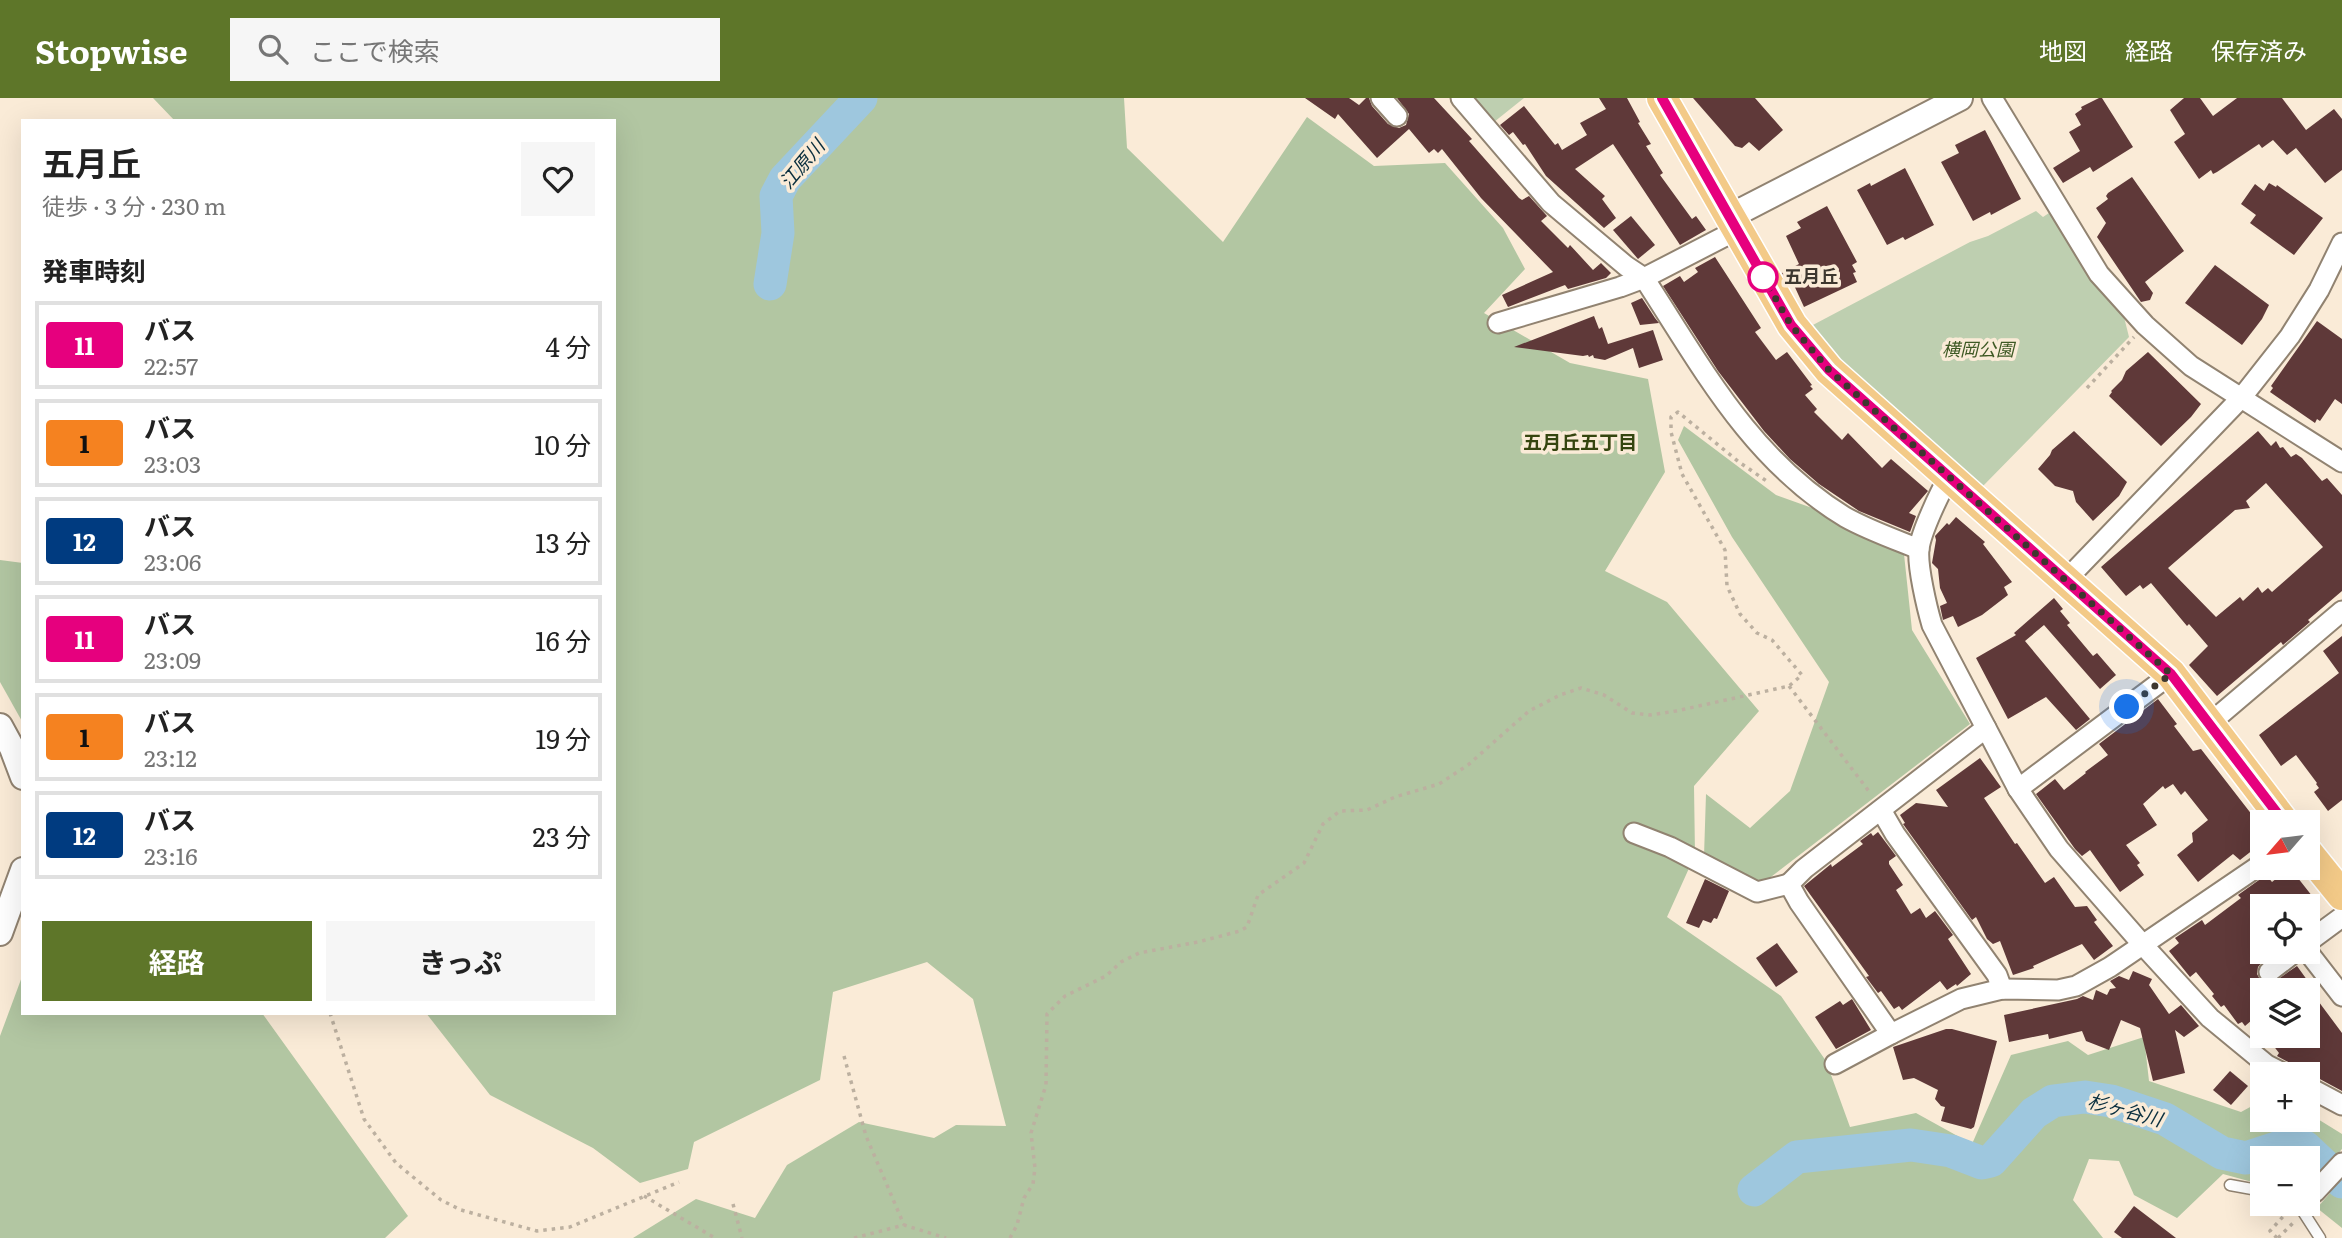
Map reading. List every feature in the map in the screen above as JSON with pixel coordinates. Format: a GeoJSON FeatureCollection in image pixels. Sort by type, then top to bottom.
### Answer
{"type":"FeatureCollection","features":[{"type":"Feature","properties":{"kind":"main road"},"geometry":{"type":"LineString","coordinates":[[1662,98],[1791,325],[1829,370],[2171,674],[2275,810]]}},
{"type":"Feature","properties":{"kind":"main road"},"geometry":{"type":"LineString","coordinates":[[2320,868],[2342,895]]}},
{"type":"Feature","properties":{"kind":"street"},"geometry":{"type":"LineString","coordinates":[[1381,98],[1397,116]]}},
{"type":"Feature","properties":{"kind":"street"},"geometry":{"type":"LineString","coordinates":[[1461,98],[1551,203],[1644,278],[1717,394],[1802,487],[1847,517],[1919,549]]}},
{"type":"Feature","properties":{"kind":"street"},"geometry":{"type":"LineString","coordinates":[[1497,323],[1620,288],[1644,278],[1733,224],[1960,98]]}},
{"type":"Feature","properties":{"kind":"street"},"geometry":{"type":"LineString","coordinates":[[1992,98],[2099,274],[2145,325],[2191,366],[2342,462]]}},
{"type":"Feature","properties":{"kind":"street"},"geometry":{"type":"LineString","coordinates":[[2066,580],[2242,397],[2290,336],[2319,290],[2342,243]]}},
{"type":"Feature","properties":{"kind":"street"},"geometry":{"type":"LineString","coordinates":[[1949,477],[1938,496],[1919,549],[1926,606],[1932,625],[2018,789],[2059,849],[2143,945],[2210,1018],[2263,1062]]}},
{"type":"Feature","properties":{"kind":"street"},"geometry":{"type":"LineString","coordinates":[[2209,724],[2342,611]]}},
{"type":"Feature","properties":{"kind":"street"},"geometry":{"type":"LineString","coordinates":[[2018,789],[2171,674]]}},
{"type":"Feature","properties":{"kind":"street"},"geometry":{"type":"LineString","coordinates":[[0,726],[21,772]]}},
{"type":"Feature","properties":{"kind":"street"},"geometry":{"type":"LineString","coordinates":[[1634,834],[1670,847],[1757,892],[1789,884],[1804,869],[1986,728]]}},
{"type":"Feature","properties":{"kind":"street"},"geometry":{"type":"LineString","coordinates":[[1881,810],[1895,834],[1997,975],[2003,989]]}},
{"type":"Feature","properties":{"kind":"street"},"geometry":{"type":"LineString","coordinates":[[1835,1065],[1961,999],[2003,989],[2058,990],[2076,986],[2143,945],[2250,872]]}},
{"type":"Feature","properties":{"kind":"street"},"geometry":{"type":"LineString","coordinates":[[0,933],[21,875]]}},
{"type":"Feature","properties":{"kind":"street"},"geometry":{"type":"LineString","coordinates":[[1789,884],[1891,1034]]}},
{"type":"Feature","properties":{"kind":"street"},"geometry":{"type":"LineString","coordinates":[[2320,933],[2342,917]]}},
{"type":"Feature","properties":{"kind":"street"},"geometry":{"type":"LineString","coordinates":[[2269,972],[2279,964]]}},
{"type":"Feature","properties":{"kind":"street"},"geometry":{"type":"LineString","coordinates":[[2317,964],[2342,996]]}},
{"type":"Feature","properties":{"kind":"street"},"geometry":{"type":"LineString","coordinates":[[2320,1093],[2342,1105]]}},
{"type":"Feature","properties":{"kind":"street"},"geometry":{"type":"LineString","coordinates":[[2320,1186],[2342,1163]]}},
{"type":"Feature","properties":{"kind":"lane"},"geometry":{"type":"LineString","coordinates":[[2230,1185],[2250,1189]]}},
{"type":"Feature","properties":{"kind":"lane"},"geometry":{"type":"LineString","coordinates":[[2309,1216],[2320,1238]]}},
{"type":"Feature","properties":{"kind":"path"},"geometry":{"type":"LineString","coordinates":[[2087,388],[2145,325]]}},
{"type":"Feature","properties":{"kind":"path"},"geometry":{"type":"LineString","coordinates":[[1010,1238],[1017,1225],[1024,1198],[1033,1184],[1035,1167],[1031,1133],[1046,1085],[1047,1014],[1065,996],[1106,976],[1121,962],[1139,953],[1198,942],[1247,927],[1258,895],[1304,863],[1323,824],[1340,811],[1367,810],[1395,797],[1439,784],[1468,765],[1529,711],[1560,695],[1581,688],[1604,695],[1632,713],[1650,715],[1789,686],[1802,675],[1772,640],[1757,633],[1740,614],[1727,586],[1724,550],[1682,474],[1671,432],[1671,417],[1678,412],[1739,462],[1777,487]]}},
{"type":"Feature","properties":{"kind":"path"},"geometry":{"type":"LineString","coordinates":[[1789,686],[1881,810]]}},
{"type":"Feature","properties":{"kind":"path"},"geometry":{"type":"LineString","coordinates":[[331,1015],[364,1119],[396,1163],[442,1200],[461,1210],[537,1231],[570,1227],[679,1182]]}},
{"type":"Feature","properties":{"kind":"path"},"geometry":{"type":"LineString","coordinates":[[844,1056],[866,1136],[904,1225]]}},
{"type":"Feature","properties":{"kind":"path"},"geometry":{"type":"LineString","coordinates":[[644,1196],[715,1238]]}},
{"type":"Feature","properties":{"kind":"path"},"geometry":{"type":"LineString","coordinates":[[733,1204],[742,1238]]}},
{"type":"Feature","properties":{"kind":"path"},"geometry":{"type":"LineString","coordinates":[[2288,1216],[2270,1231],[2277,1238],[2293,1216]]}},
{"type":"Feature","properties":{"kind":"path"},"geometry":{"type":"LineString","coordinates":[[854,1238],[904,1225],[946,1238]]}},
{"type":"Feature","properties":{"kind":"green space"},"geometry":{"type":"Polygon","coordinates":[[[153,98],[1124,98],[1127,148],[1223,242],[1307,117],[1374,166],[1445,163],[1503,228],[1525,269],[1484,313],[1570,363],[1648,379],[1665,472],[1605,571],[1667,602],[1759,711],[1694,786],[1695,855],[1667,917],[1781,996],[1826,1061],[1850,1127],[1916,1113],[1972,1144],[2011,1055],[2068,1041],[2088,1055],[2144,1037],[2149,1081],[2241,1112],[2250,1107],[2250,1132],[2320,1132],[2320,1120],[2342,1134],[2342,1149],[2320,1174],[2320,1146],[2250,1146],[2250,1181],[2223,1174],[2177,1218],[2134,1195],[2119,1161],[2089,1159],[2073,1200],[2103,1238],[633,1238],[696,1199],[755,1218],[787,1165],[859,1122],[934,1138],[956,1125],[1006,1126],[973,999],[927,962],[833,992],[820,1080],[694,1142],[688,1169],[640,1183],[593,1148],[490,1095],[428,1015],[616,1015],[616,119],[173,119],[153,98]]]}},
{"type":"Feature","properties":{"kind":"green space"},"geometry":{"type":"Polygon","coordinates":[[[1473,98],[1524,98],[1494,122],[1473,98]]]}},
{"type":"Feature","properties":{"kind":"green space","name":"横岡公園"},"geometry":{"type":"Polygon","coordinates":[[[2036,211],[2043,217],[2052,211],[2100,288],[2124,317],[2129,337],[1983,486],[1853,373],[1811,326],[1970,242],[1988,236],[2036,211]]]}},
{"type":"Feature","properties":{"kind":"green space"},"geometry":{"type":"Polygon","coordinates":[[[1684,426],[1776,495],[1815,509],[1904,554],[1912,630],[1970,724],[1763,883],[1704,856],[1706,794],[1750,828],[1790,791],[1829,682],[1732,537],[1678,440],[1684,426]]]}},
{"type":"Feature","properties":{"kind":"green space"},"geometry":{"type":"Polygon","coordinates":[[[0,560],[21,563],[21,719],[0,682],[0,560]]]}},
{"type":"Feature","properties":{"kind":"green space"},"geometry":{"type":"Polygon","coordinates":[[[21,979],[21,1015],[263,1015],[408,1216],[385,1238],[0,1238],[0,1036],[21,979]]]}},
{"type":"Feature","properties":{"kind":"green space"},"geometry":{"type":"Polygon","coordinates":[[[2342,1179],[2342,1228],[2320,1210],[2320,1205],[2342,1179]]]}},
{"type":"Feature","properties":{"kind":"building"},"geometry":{"type":"Polygon","coordinates":[[[1305,98],[1349,98],[1359,105],[1369,98],[1372,106],[1388,124],[1399,128],[1406,125],[1409,114],[1397,98],[1434,98],[1472,139],[1469,141],[1519,198],[1522,200],[1529,196],[1547,216],[1541,221],[1568,248],[1570,245],[1593,270],[1601,263],[1611,273],[1606,278],[1568,289],[1565,285],[1508,307],[1502,295],[1553,272],[1481,198],[1442,149],[1438,153],[1434,149],[1429,153],[1409,129],[1377,158],[1338,114],[1335,119],[1305,98]]]}},
{"type":"Feature","properties":{"kind":"building"},"geometry":{"type":"Polygon","coordinates":[[[1599,98],[1627,98],[1651,144],[1646,146],[1663,173],[1660,175],[1692,219],[1696,216],[1706,230],[1680,245],[1613,144],[1575,169],[1605,196],[1602,199],[1616,218],[1604,228],[1546,176],[1525,144],[1523,145],[1513,132],[1509,135],[1500,125],[1524,106],[1562,150],[1587,135],[1580,123],[1606,109],[1599,98]]]}},
{"type":"Feature","properties":{"kind":"building"},"geometry":{"type":"Polygon","coordinates":[[[1693,98],[1755,98],[1783,130],[1759,151],[1749,142],[1742,148],[1735,146],[1693,98]]]}},
{"type":"Feature","properties":{"kind":"building"},"geometry":{"type":"Polygon","coordinates":[[[2102,98],[2133,147],[2093,172],[2090,167],[2063,183],[2053,168],[2080,151],[2069,132],[2081,125],[2075,114],[2081,107],[2102,98]]]}},
{"type":"Feature","properties":{"kind":"building"},"geometry":{"type":"Polygon","coordinates":[[[2184,98],[2200,98],[2213,116],[2237,98],[2282,98],[2306,130],[2334,109],[2342,119],[2342,170],[2325,183],[2296,148],[2287,155],[2273,140],[2262,148],[2259,144],[2217,172],[2213,174],[2211,170],[2199,179],[2174,142],[2185,134],[2170,110],[2184,98]]]}},
{"type":"Feature","properties":{"kind":"building"},"geometry":{"type":"Polygon","coordinates":[[[1985,130],[2021,199],[1973,221],[1941,162],[1959,153],[1955,145],[1985,130]]]}},
{"type":"Feature","properties":{"kind":"building"},"geometry":{"type":"Polygon","coordinates":[[[1905,168],[1934,225],[1905,240],[1903,237],[1887,245],[1857,190],[1870,183],[1871,186],[1905,168]]]}},
{"type":"Feature","properties":{"kind":"building"},"geometry":{"type":"Polygon","coordinates":[[[2132,177],[2184,251],[2145,282],[2153,293],[2150,300],[2141,302],[2097,237],[2106,223],[2096,208],[2108,199],[2108,193],[2132,177]]]}},
{"type":"Feature","properties":{"kind":"building"},"geometry":{"type":"Polygon","coordinates":[[[2269,183],[2276,187],[2277,185],[2323,218],[2294,255],[2250,223],[2256,215],[2241,204],[2255,184],[2264,191],[2269,183]]]}},
{"type":"Feature","properties":{"kind":"building"},"geometry":{"type":"Polygon","coordinates":[[[1827,206],[1857,262],[1852,265],[1857,282],[1804,307],[1793,283],[1789,285],[1782,273],[1799,264],[1786,236],[1801,228],[1797,222],[1827,206]]]}},
{"type":"Feature","properties":{"kind":"building"},"geometry":{"type":"Polygon","coordinates":[[[1631,216],[1655,245],[1638,259],[1613,230],[1631,216]]]}},
{"type":"Feature","properties":{"kind":"building"},"geometry":{"type":"Polygon","coordinates":[[[1715,257],[1761,328],[1755,332],[1776,360],[1787,352],[1812,385],[1810,386],[1813,389],[1805,395],[1817,409],[1814,412],[1842,440],[1848,433],[1882,468],[1891,459],[1928,491],[1909,513],[1916,516],[1910,532],[1859,511],[1819,484],[1790,459],[1764,431],[1718,371],[1663,286],[1680,276],[1684,282],[1698,272],[1695,268],[1715,257]]]}},
{"type":"Feature","properties":{"kind":"building"},"geometry":{"type":"Polygon","coordinates":[[[2215,265],[2269,305],[2242,345],[2185,303],[2215,265]]]}},
{"type":"Feature","properties":{"kind":"building"},"geometry":{"type":"Polygon","coordinates":[[[1642,298],[1659,323],[1640,325],[1631,303],[1642,298]]]}},
{"type":"Feature","properties":{"kind":"building"},"geometry":{"type":"Polygon","coordinates":[[[1594,316],[1599,329],[1602,327],[1608,344],[1653,330],[1663,360],[1639,368],[1633,348],[1605,360],[1594,358],[1593,355],[1589,357],[1514,347],[1594,316]]]}},
{"type":"Feature","properties":{"kind":"building"},"geometry":{"type":"Polygon","coordinates":[[[2317,321],[2342,339],[2342,404],[2335,399],[2320,421],[2317,419],[2315,423],[2270,392],[2273,388],[2271,386],[2317,321]]]}},
{"type":"Feature","properties":{"kind":"building"},"geometry":{"type":"Polygon","coordinates":[[[2148,352],[2201,404],[2161,446],[2109,396],[2126,371],[2148,352]]]}},
{"type":"Feature","properties":{"kind":"building"},"geometry":{"type":"Polygon","coordinates":[[[2074,431],[2127,482],[2119,496],[2093,521],[2076,502],[2073,491],[2055,486],[2038,469],[2052,450],[2074,431]]]}},
{"type":"Feature","properties":{"kind":"building"},"geometry":{"type":"Polygon","coordinates":[[[2258,431],[2271,446],[2276,441],[2291,457],[2296,454],[2302,458],[2322,481],[2327,478],[2342,495],[2342,591],[2283,645],[2281,642],[2217,696],[2189,665],[2208,646],[2189,624],[2187,626],[2151,583],[2143,589],[2140,585],[2126,596],[2101,567],[2258,431]],[[2266,483],[2246,501],[2250,508],[2235,510],[2168,568],[2216,617],[2240,597],[2243,601],[2258,587],[2262,593],[2268,588],[2272,592],[2323,547],[2266,483]]]}},
{"type":"Feature","properties":{"kind":"building"},"geometry":{"type":"Polygon","coordinates":[[[1956,517],[1985,542],[1983,544],[2012,582],[2004,587],[2008,595],[1982,615],[1958,627],[1953,616],[1943,620],[1940,606],[1947,603],[1940,588],[1938,569],[1932,563],[1935,536],[1956,517]]]}},
{"type":"Feature","properties":{"kind":"building"},"geometry":{"type":"Polygon","coordinates":[[[2054,598],[2070,623],[2067,625],[2093,656],[2097,653],[2116,675],[2100,689],[2044,625],[2025,641],[2090,719],[2076,730],[2046,697],[2008,719],[1976,658],[2016,635],[2014,633],[2054,598]]]}},
{"type":"Feature","properties":{"kind":"building"},"geometry":{"type":"Polygon","coordinates":[[[2342,636],[2342,800],[2328,811],[2314,792],[2319,788],[2317,783],[2296,755],[2281,766],[2259,735],[2339,673],[2323,651],[2342,636]]]}},
{"type":"Feature","properties":{"kind":"building"},"geometry":{"type":"Polygon","coordinates":[[[2158,699],[2193,751],[2201,749],[2250,812],[2250,852],[2240,860],[2233,854],[2198,882],[2177,855],[2193,842],[2192,833],[2208,820],[2185,791],[2181,795],[2173,784],[2165,789],[2163,786],[2143,804],[2157,825],[2126,845],[2140,863],[2137,865],[2144,875],[2120,892],[2090,850],[2082,856],[2075,849],[2036,794],[2055,779],[2064,790],[2086,773],[2108,755],[2099,744],[2158,699]]]}},
{"type":"Feature","properties":{"kind":"building"},"geometry":{"type":"Polygon","coordinates":[[[1980,758],[2001,787],[1984,798],[2015,844],[2017,843],[2045,883],[2054,877],[2075,907],[2087,906],[2097,920],[2094,922],[2113,946],[2094,960],[2082,944],[2033,966],[2034,968],[2013,975],[2000,941],[1993,944],[1987,939],[1976,917],[1972,920],[1903,824],[1905,823],[1900,815],[1916,803],[1948,807],[1936,790],[1980,758]]]}},
{"type":"Feature","properties":{"kind":"building"},"geometry":{"type":"Polygon","coordinates":[[[1878,832],[1896,856],[1889,864],[1903,885],[1896,890],[1911,914],[1920,908],[1926,918],[1935,911],[1953,935],[1948,939],[1971,974],[1957,986],[1956,984],[1947,990],[1940,981],[1902,1010],[1899,1006],[1894,1009],[1881,991],[1878,993],[1866,977],[1869,976],[1804,886],[1831,864],[1832,867],[1863,844],[1860,841],[1871,833],[1873,836],[1878,832]]]}},
{"type":"Feature","properties":{"kind":"building"},"geometry":{"type":"Polygon","coordinates":[[[1705,879],[1729,891],[1717,919],[1714,918],[1711,923],[1703,920],[1699,928],[1686,923],[1705,879]]]}},
{"type":"Feature","properties":{"kind":"building"},"geometry":{"type":"Polygon","coordinates":[[[2259,880],[2299,880],[2311,894],[2250,894],[2250,964],[2260,964],[2257,974],[2259,978],[2250,978],[2250,1022],[2245,1026],[2242,1022],[2238,1024],[2224,1005],[2221,1007],[2196,972],[2190,977],[2169,951],[2179,943],[2175,938],[2202,920],[2205,925],[2241,898],[2238,895],[2259,880]]]}},
{"type":"Feature","properties":{"kind":"building"},"geometry":{"type":"Polygon","coordinates":[[[1777,943],[1798,972],[1776,987],[1756,958],[1777,943]]]}},
{"type":"Feature","properties":{"kind":"building"},"geometry":{"type":"Polygon","coordinates":[[[2297,966],[2306,978],[2280,978],[2297,966]]]}},
{"type":"Feature","properties":{"kind":"building"},"geometry":{"type":"Polygon","coordinates":[[[2133,971],[2152,979],[2149,985],[2169,1014],[2181,1005],[2199,1026],[2184,1037],[2175,1030],[2185,1073],[2153,1081],[2140,1028],[2121,1020],[2109,1050],[2086,1041],[2082,1031],[2049,1039],[2048,1034],[2009,1042],[2004,1015],[2083,996],[2093,1000],[2096,990],[2107,995],[2110,989],[2116,988],[2110,981],[2119,976],[2129,980],[2133,971]]]}},
{"type":"Feature","properties":{"kind":"building"},"geometry":{"type":"Polygon","coordinates":[[[1852,999],[1871,1030],[1836,1049],[1815,1017],[1840,1001],[1843,1005],[1852,999]]]}},
{"type":"Feature","properties":{"kind":"building"},"geometry":{"type":"Polygon","coordinates":[[[2320,1003],[2342,1033],[2342,1091],[2320,1079],[2320,1062],[2288,1062],[2277,1056],[2279,1053],[2275,1048],[2320,1048],[2320,1003]]]}},
{"type":"Feature","properties":{"kind":"building"},"geometry":{"type":"Polygon","coordinates":[[[1946,1029],[1997,1041],[1974,1127],[1971,1129],[1941,1121],[1945,1107],[1935,1099],[1938,1090],[1914,1078],[1903,1080],[1893,1047],[1946,1029]]]}},
{"type":"Feature","properties":{"kind":"building"},"geometry":{"type":"Polygon","coordinates":[[[2230,1071],[2248,1086],[2231,1105],[2213,1090],[2230,1071]]]}},
{"type":"Feature","properties":{"kind":"building"},"geometry":{"type":"Polygon","coordinates":[[[2134,1206],[2176,1238],[2122,1238],[2114,1232],[2134,1206]]]}},
{"type":"Feature","properties":{"kind":"waterway","name":"江原川"},"geometry":{"type":"LineString","coordinates":[[770,284],[778,233],[776,196],[785,179],[861,98]]}},
{"type":"Feature","properties":{"kind":"waterway","name":"杉ヶ谷川"},"geometry":{"type":"LineString","coordinates":[[1754,1190],[1797,1157],[1911,1145],[1951,1151],[1982,1163],[1991,1161],[2034,1113],[2053,1101],[2085,1097],[2111,1101],[2165,1119],[2222,1153],[2246,1158],[2292,1143],[2305,1147],[2342,1182]]}},
{"type":"Feature","properties":{"kind":"bus line","name":"11"},"geometry":{"type":"LineString","coordinates":[[1662,98],[1791,325],[1829,370],[2171,674],[2275,810]]}},
{"type":"Feature","properties":{"kind":"place","name":"五月丘"},"geometry":{"type":"Point","coordinates":[1763,277]}},
{"type":"Feature","properties":{"kind":"district","name":"五月丘五丁目"},"geometry":{"type":"Point","coordinates":[1580,442]}},
{"type":"Feature","properties":{"kind":"route"},"geometry":{"type":"LineString","coordinates":[[1763,277],[1791,325],[1829,370],[2171,674],[2127,707]]}}]}
